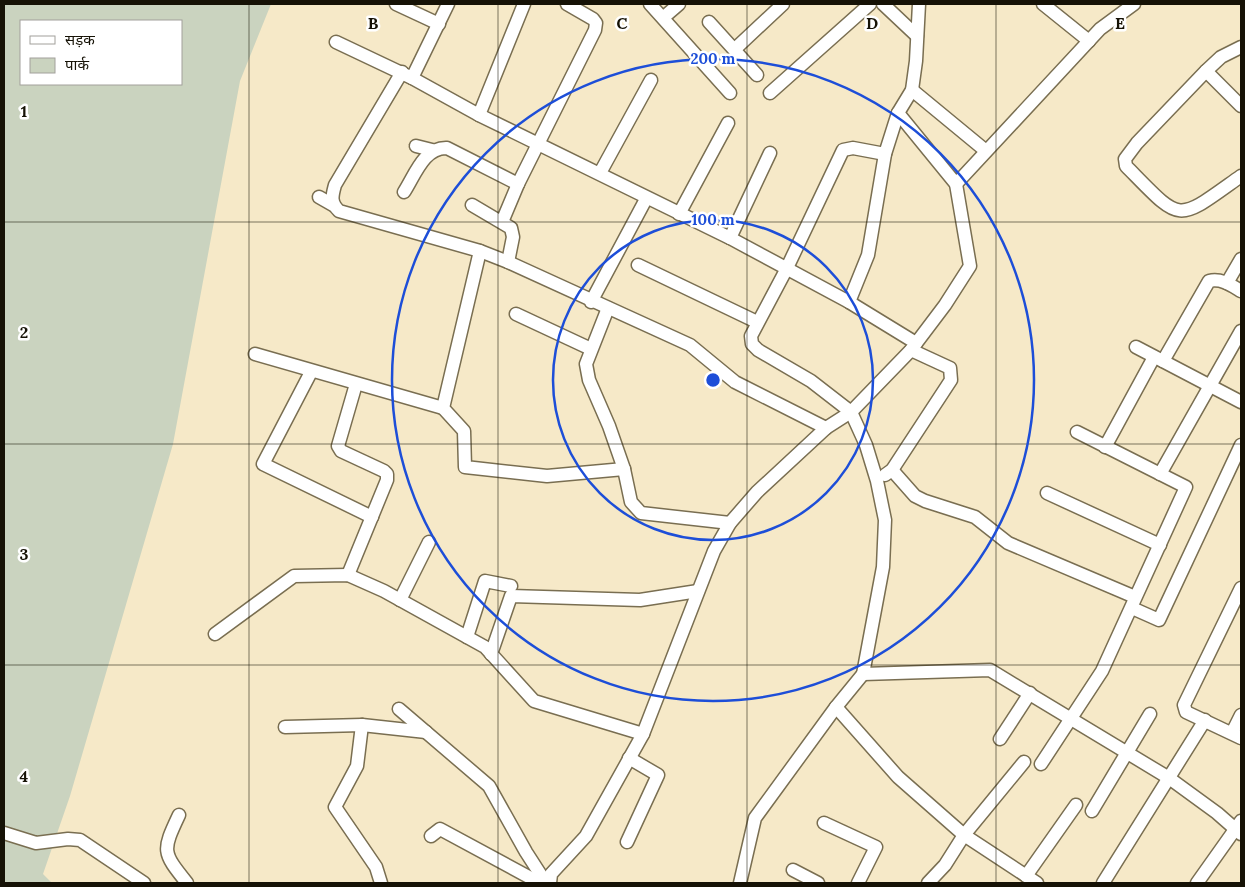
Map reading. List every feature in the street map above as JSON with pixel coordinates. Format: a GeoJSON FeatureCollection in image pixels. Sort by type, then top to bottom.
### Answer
{"type":"FeatureCollection","features":[{"type":"Feature","properties":{"kind":"street"},"geometry":{"type":"LineString","coordinates":[[396,4],[439,24]]}},
{"type":"Feature","properties":{"kind":"street"},"geometry":{"type":"LineString","coordinates":[[333,205],[332,198],[335,185],[439,24],[448,4]]}},
{"type":"Feature","properties":{"kind":"street"},"geometry":{"type":"LineString","coordinates":[[479,115],[524,4]]}},
{"type":"Feature","properties":{"kind":"street"},"geometry":{"type":"LineString","coordinates":[[502,222],[518,184],[595,30],[596,23],[594,20],[567,4]]}},
{"type":"Feature","properties":{"kind":"street"},"geometry":{"type":"LineString","coordinates":[[650,4],[664,17],[730,93]]}},
{"type":"Feature","properties":{"kind":"street"},"geometry":{"type":"LineString","coordinates":[[664,17],[679,4]]}},
{"type":"Feature","properties":{"kind":"street"},"geometry":{"type":"LineString","coordinates":[[735,49],[783,4]]}},
{"type":"Feature","properties":{"kind":"street"},"geometry":{"type":"LineString","coordinates":[[770,93],[870,4]]}},
{"type":"Feature","properties":{"kind":"street"},"geometry":{"type":"LineString","coordinates":[[883,4],[917,36]]}},
{"type":"Feature","properties":{"kind":"street"},"geometry":{"type":"LineString","coordinates":[[850,302],[868,255],[885,154],[898,113],[912,90],[919,4]]}},
{"type":"Feature","properties":{"kind":"street"},"geometry":{"type":"LineString","coordinates":[[1043,4],[1089,41]]}},
{"type":"Feature","properties":{"kind":"street"},"geometry":{"type":"LineString","coordinates":[[956,184],[1100,29],[1134,4]]}},
{"type":"Feature","properties":{"kind":"street"},"geometry":{"type":"LineString","coordinates":[[709,22],[757,75]]}},
{"type":"Feature","properties":{"kind":"street"},"geometry":{"type":"LineString","coordinates":[[336,42],[407,75],[479,115],[539,142],[639,195],[730,238],[786,270],[850,302],[913,346],[950,368],[951,380],[892,470],[877,481]]}},
{"type":"Feature","properties":{"kind":"street"},"geometry":{"type":"LineString","coordinates":[[1241,47],[1220,57],[1130,150],[1125,158],[1126,166],[1163,204],[1183,212],[1196,209],[1241,176]]}},
{"type":"Feature","properties":{"kind":"street"},"geometry":{"type":"LineString","coordinates":[[1206,71],[1241,106]]}},
{"type":"Feature","properties":{"kind":"street"},"geometry":{"type":"LineString","coordinates":[[600,173],[651,80]]}},
{"type":"Feature","properties":{"kind":"street"},"geometry":{"type":"LineString","coordinates":[[912,90],[986,151]]}},
{"type":"Feature","properties":{"kind":"street"},"geometry":{"type":"LineString","coordinates":[[550,883],[551,874],[586,836],[643,734],[714,551],[730,522],[758,492],[826,428],[851,412],[913,346],[945,305],[970,266],[956,184],[898,113]]}},
{"type":"Feature","properties":{"kind":"street"},"geometry":{"type":"LineString","coordinates":[[679,214],[728,123]]}},
{"type":"Feature","properties":{"kind":"street"},"geometry":{"type":"LineString","coordinates":[[416,146],[432,150],[448,148],[518,184]]}},
{"type":"Feature","properties":{"kind":"street"},"geometry":{"type":"LineString","coordinates":[[740,883],[755,818],[836,706],[863,674],[883,567],[885,520],[877,481],[866,445],[851,412],[811,381],[758,350],[752,344],[751,336],[756,322],[786,270],[842,150],[853,148],[885,154]]}},
{"type":"Feature","properties":{"kind":"street"},"geometry":{"type":"LineString","coordinates":[[404,192],[432,150]]}},
{"type":"Feature","properties":{"kind":"street"},"geometry":{"type":"LineString","coordinates":[[730,238],[770,153]]}},
{"type":"Feature","properties":{"kind":"street"},"geometry":{"type":"LineString","coordinates":[[591,302],[639,195]]}},
{"type":"Feature","properties":{"kind":"street"},"geometry":{"type":"LineString","coordinates":[[319,197],[349,215],[480,251],[508,262],[591,302],[690,345],[735,382],[826,428]]}},
{"type":"Feature","properties":{"kind":"street"},"geometry":{"type":"LineString","coordinates":[[472,205],[511,228],[513,237],[508,262]]}},
{"type":"Feature","properties":{"kind":"street"},"geometry":{"type":"LineString","coordinates":[[443,408],[480,251]]}},
{"type":"Feature","properties":{"kind":"street"},"geometry":{"type":"LineString","coordinates":[[1227,283],[1241,259]]}},
{"type":"Feature","properties":{"kind":"street"},"geometry":{"type":"LineString","coordinates":[[638,265],[756,322]]}},
{"type":"Feature","properties":{"kind":"street"},"geometry":{"type":"LineString","coordinates":[[1105,447],[1158,359],[1209,282],[1215,280],[1227,283],[1241,291]]}},
{"type":"Feature","properties":{"kind":"street"},"geometry":{"type":"LineString","coordinates":[[608,308],[586,364],[588,380],[601,405],[624,469],[631,502],[641,513],[730,522]]}},
{"type":"Feature","properties":{"kind":"street"},"geometry":{"type":"LineString","coordinates":[[516,314],[591,349]]}},
{"type":"Feature","properties":{"kind":"street"},"geometry":{"type":"LineString","coordinates":[[1160,474],[1241,331]]}},
{"type":"Feature","properties":{"kind":"street"},"geometry":{"type":"LineString","coordinates":[[1136,347],[1210,384],[1241,402]]}},
{"type":"Feature","properties":{"kind":"street"},"geometry":{"type":"LineString","coordinates":[[255,354],[311,372],[443,408],[464,431],[464,467],[547,476],[624,469]]}},
{"type":"Feature","properties":{"kind":"street"},"geometry":{"type":"LineString","coordinates":[[311,372],[263,464],[372,517]]}},
{"type":"Feature","properties":{"kind":"street"},"geometry":{"type":"LineString","coordinates":[[348,575],[387,480],[387,474],[384,471],[341,451],[338,446],[356,384]]}},
{"type":"Feature","properties":{"kind":"street"},"geometry":{"type":"LineString","coordinates":[[1041,764],[1102,672],[1186,487],[1077,432]]}},
{"type":"Feature","properties":{"kind":"street"},"geometry":{"type":"LineString","coordinates":[[892,470],[920,498],[975,517],[1008,543],[1134,603],[1159,620],[1241,445]]}},
{"type":"Feature","properties":{"kind":"street"},"geometry":{"type":"LineString","coordinates":[[1047,493],[1160,545]]}},
{"type":"Feature","properties":{"kind":"street"},"geometry":{"type":"LineString","coordinates":[[400,600],[429,542]]}},
{"type":"Feature","properties":{"kind":"street"},"geometry":{"type":"LineString","coordinates":[[215,634],[294,576],[348,575],[400,600],[485,647],[534,701],[643,734]]}},
{"type":"Feature","properties":{"kind":"street"},"geometry":{"type":"LineString","coordinates":[[467,637],[485,580],[511,586]]}},
{"type":"Feature","properties":{"kind":"street"},"geometry":{"type":"LineString","coordinates":[[1241,588],[1184,705],[1186,712],[1236,736],[1241,715]]}},
{"type":"Feature","properties":{"kind":"street"},"geometry":{"type":"LineString","coordinates":[[491,654],[511,596],[640,600],[698,591]]}},
{"type":"Feature","properties":{"kind":"street"},"geometry":{"type":"LineString","coordinates":[[863,674],[990,670],[1169,778],[1240,829],[1197,883]]}},
{"type":"Feature","properties":{"kind":"street"},"geometry":{"type":"LineString","coordinates":[[1000,740],[1030,694]]}},
{"type":"Feature","properties":{"kind":"street"},"geometry":{"type":"LineString","coordinates":[[836,706],[898,777],[964,835],[1038,883]]}},
{"type":"Feature","properties":{"kind":"street"},"geometry":{"type":"LineString","coordinates":[[399,709],[489,786],[526,852],[546,883]]}},
{"type":"Feature","properties":{"kind":"street"},"geometry":{"type":"LineString","coordinates":[[1092,811],[1150,714]]}},
{"type":"Feature","properties":{"kind":"street"},"geometry":{"type":"LineString","coordinates":[[1103,883],[1205,720]]}},
{"type":"Feature","properties":{"kind":"street"},"geometry":{"type":"LineString","coordinates":[[285,727],[362,725],[426,732]]}},
{"type":"Feature","properties":{"kind":"street"},"geometry":{"type":"LineString","coordinates":[[362,725],[357,766],[335,807],[376,866],[381,883]]}},
{"type":"Feature","properties":{"kind":"street"},"geometry":{"type":"LineString","coordinates":[[627,842],[658,775],[629,758]]}},
{"type":"Feature","properties":{"kind":"street"},"geometry":{"type":"LineString","coordinates":[[928,883],[945,865],[964,835],[1024,762]]}},
{"type":"Feature","properties":{"kind":"street"},"geometry":{"type":"LineString","coordinates":[[1026,876],[1076,805]]}},
{"type":"Feature","properties":{"kind":"street"},"geometry":{"type":"LineString","coordinates":[[179,815],[167,841],[166,852],[187,883]]}},
{"type":"Feature","properties":{"kind":"street"},"geometry":{"type":"LineString","coordinates":[[824,823],[879,842],[858,883]]}},
{"type":"Feature","properties":{"kind":"street"},"geometry":{"type":"LineString","coordinates":[[431,836],[440,829],[540,883]]}},
{"type":"Feature","properties":{"kind":"street"},"geometry":{"type":"LineString","coordinates":[[4,833],[36,843],[68,839],[80,840],[144,883]]}},
{"type":"Feature","properties":{"kind":"street"},"geometry":{"type":"LineString","coordinates":[[793,870],[818,883]]}},
{"type":"Feature","properties":{"kind":"green space"},"geometry":{"type":"Polygon","coordinates":[[[4,4],[271,4],[240,81],[173,444],[70,796],[43,874],[52,883],[4,883],[4,4]]]}}]}
